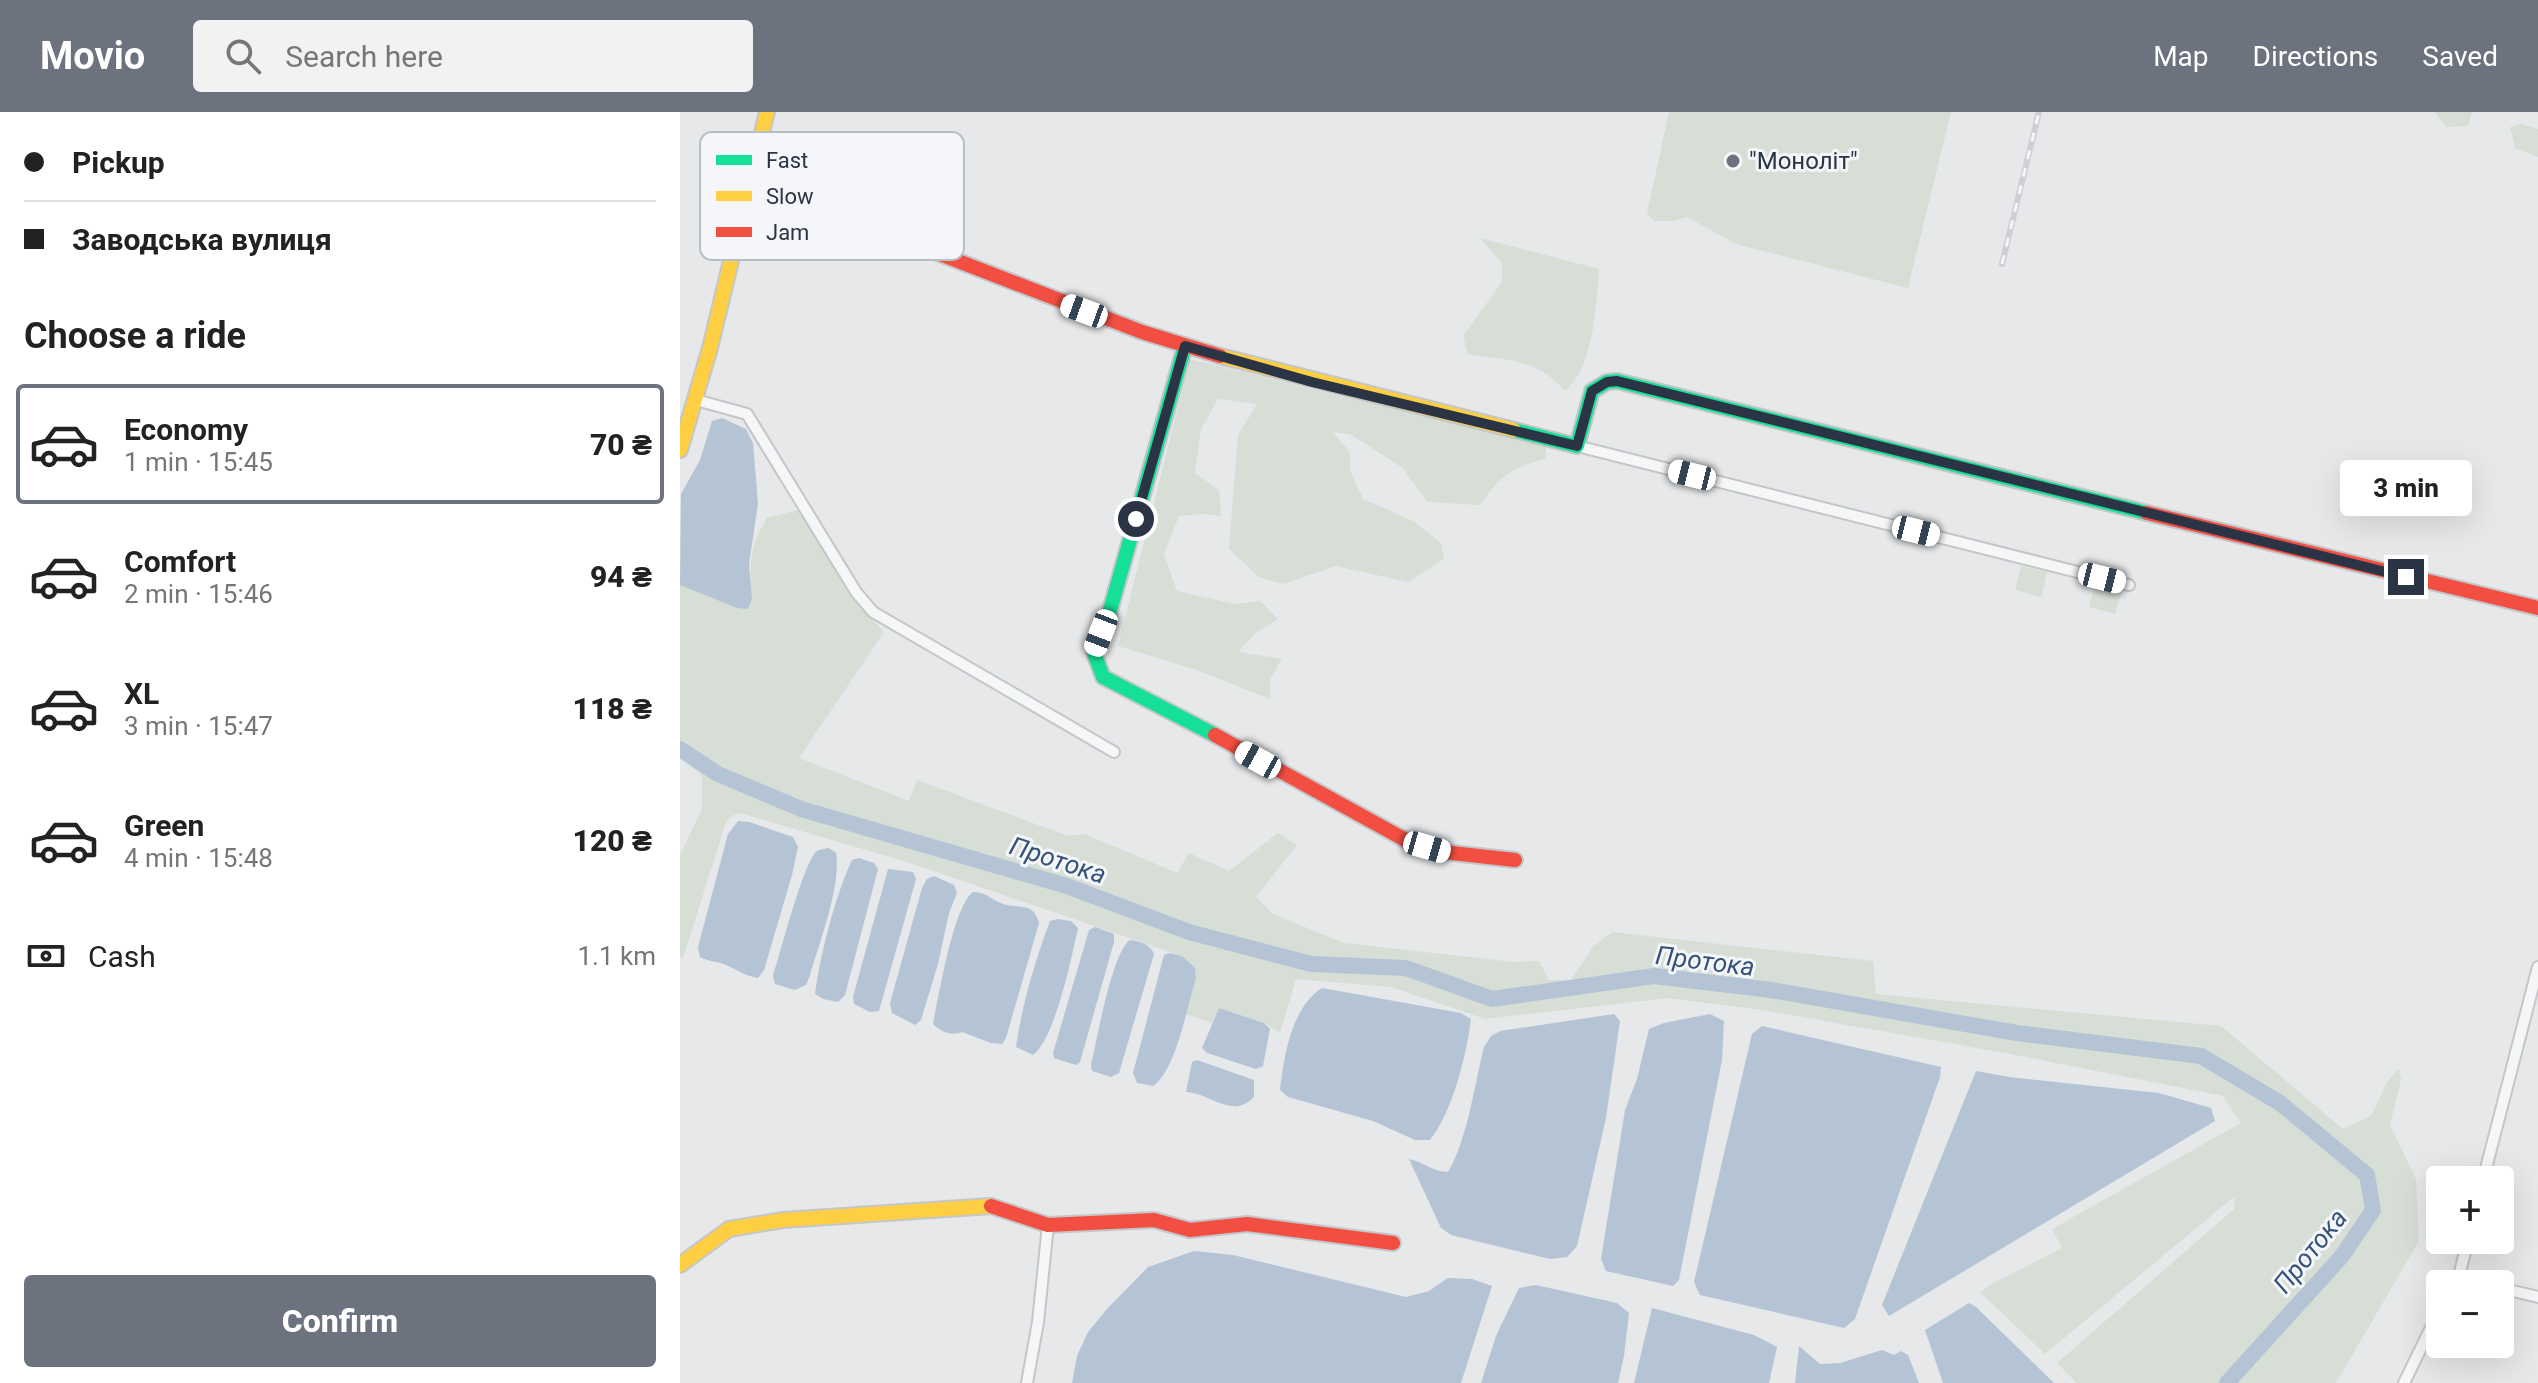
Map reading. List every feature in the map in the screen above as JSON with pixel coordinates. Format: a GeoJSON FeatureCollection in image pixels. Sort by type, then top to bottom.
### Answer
{"type":"FeatureCollection","features":[{"type":"Feature","properties":{"kind":"street"},"geometry":{"type":"LineString","coordinates":[[762,132],[767,112]]}},
{"type":"Feature","properties":{"kind":"street"},"geometry":{"type":"LineString","coordinates":[[680,450],[696,400],[730,260]]}},
{"type":"Feature","properties":{"kind":"street"},"geometry":{"type":"LineString","coordinates":[[953,260],[1185,346],[1312,382],[2129,585]]}},
{"type":"Feature","properties":{"kind":"street"},"geometry":{"type":"LineString","coordinates":[[1185,346],[1109,614],[1094,653],[1103,677],[1411,843],[1443,852],[1515,860]]}},
{"type":"Feature","properties":{"kind":"street"},"geometry":{"type":"LineString","coordinates":[[1577,446],[1592,391],[1607,382],[1617,381],[2538,608]]}},
{"type":"Feature","properties":{"kind":"street"},"geometry":{"type":"LineString","coordinates":[[696,400],[747,414],[856,592],[873,612],[1114,752]]}},
{"type":"Feature","properties":{"kind":"street"},"geometry":{"type":"LineString","coordinates":[[2487,1166],[2538,967]]}},
{"type":"Feature","properties":{"kind":"street"},"geometry":{"type":"LineString","coordinates":[[680,1265],[729,1229],[783,1220],[988,1205],[1048,1225],[1154,1220],[1190,1230],[1247,1224],[1393,1243]]}},
{"type":"Feature","properties":{"kind":"street"},"geometry":{"type":"LineString","coordinates":[[1027,1383],[1044,1279],[1048,1225]]}},
{"type":"Feature","properties":{"kind":"street"},"geometry":{"type":"LineString","coordinates":[[2514,1291],[2538,1297]]}},
{"type":"Feature","properties":{"kind":"street"},"geometry":{"type":"LineString","coordinates":[[2404,1383],[2426,1338]]}},
{"type":"Feature","properties":{"kind":"shaded area"},"geometry":{"type":"Polygon","coordinates":[[[1669,112],[1951,112],[1908,288],[1736,244],[1687,217],[1674,221],[1654,221],[1647,213],[1669,112]]]}},
{"type":"Feature","properties":{"kind":"shaded area"},"geometry":{"type":"Polygon","coordinates":[[[2435,112],[2472,112],[2468,126],[2446,127],[2435,112]]]}},
{"type":"Feature","properties":{"kind":"shaded area"},"geometry":{"type":"Polygon","coordinates":[[[2521,124],[2538,129],[2538,157],[2515,148],[2510,127],[2521,124]]]}},
{"type":"Feature","properties":{"kind":"shaded area"},"geometry":{"type":"Polygon","coordinates":[[[1480,238],[1599,269],[1588,352],[1575,381],[1565,391],[1544,372],[1533,367],[1468,354],[1463,336],[1502,282],[1502,263],[1480,238]]]}},
{"type":"Feature","properties":{"kind":"shaded area"},"geometry":{"type":"Polygon","coordinates":[[[1190,359],[1546,446],[1545,459],[1507,474],[1480,505],[1427,502],[1403,468],[1350,434],[1332,432],[1350,452],[1350,470],[1363,499],[1413,521],[1441,543],[1444,559],[1408,582],[1336,566],[1283,584],[1259,577],[1229,549],[1238,435],[1257,404],[1218,399],[1201,429],[1195,473],[1219,490],[1221,516],[1179,516],[1164,554],[1177,591],[1235,604],[1260,601],[1278,619],[1256,633],[1238,652],[1282,659],[1270,679],[1270,699],[1197,670],[1118,646],[1190,359]]]}},
{"type":"Feature","properties":{"kind":"shaded area"},"geometry":{"type":"Polygon","coordinates":[[[801,509],[848,594],[884,632],[799,758],[909,801],[917,780],[1068,836],[1085,834],[1177,873],[1189,853],[1229,871],[1278,833],[1297,845],[1256,897],[1273,914],[1344,943],[1514,962],[1539,961],[1549,980],[1571,980],[1593,947],[1612,932],[1873,961],[1876,994],[2221,1026],[2343,1129],[2371,1116],[2387,1082],[2399,1069],[2401,1080],[2390,1125],[2416,1179],[2419,1241],[2336,1383],[2077,1383],[2057,1363],[2234,1209],[2235,1196],[2045,1354],[1981,1293],[1988,1286],[2062,1248],[2052,1229],[2241,1123],[2223,1096],[2006,1053],[1762,1010],[1668,998],[1485,1019],[1391,987],[1296,979],[1280,1033],[1264,1023],[1219,1008],[1212,1023],[1185,1014],[1196,979],[1182,956],[907,862],[740,813],[726,822],[683,958],[680,957],[680,855],[702,809],[702,776],[680,757],[680,585],[737,607],[752,599],[752,557],[761,528],[767,518],[801,509]]]}},
{"type":"Feature","properties":{"kind":"shaded area"},"geometry":{"type":"Polygon","coordinates":[[[2021,566],[2047,572],[2041,597],[2015,590],[2021,566]]]}},
{"type":"Feature","properties":{"kind":"shaded area"},"geometry":{"type":"Polygon","coordinates":[[[2095,584],[2122,591],[2115,614],[2089,607],[2095,584]]]}},
{"type":"Feature","properties":{"kind":"water"},"geometry":{"type":"Polygon","coordinates":[[[722,418],[746,429],[753,443],[758,504],[749,564],[752,599],[748,609],[737,608],[680,585],[681,494],[700,460],[712,421],[722,418]]]}},
{"type":"Feature","properties":{"kind":"water"},"geometry":{"type":"Polygon","coordinates":[[[738,821],[793,837],[798,847],[764,970],[758,978],[700,957],[698,947],[728,834],[738,821]]]}},
{"type":"Feature","properties":{"kind":"water"},"geometry":{"type":"Polygon","coordinates":[[[829,848],[836,853],[836,880],[810,975],[806,985],[795,990],[775,984],[773,976],[806,871],[817,851],[829,848]]]}},
{"type":"Feature","properties":{"kind":"water"},"geometry":{"type":"Polygon","coordinates":[[[859,858],[874,863],[878,869],[845,995],[838,1002],[823,999],[815,994],[829,926],[852,860],[859,858]]]}},
{"type":"Feature","properties":{"kind":"water"},"geometry":{"type":"Polygon","coordinates":[[[888,869],[913,872],[916,879],[879,1011],[870,1012],[854,1004],[853,997],[888,869]]]}},
{"type":"Feature","properties":{"kind":"water"},"geometry":{"type":"Polygon","coordinates":[[[934,876],[954,885],[957,893],[921,1020],[915,1025],[892,1013],[890,1003],[922,888],[927,879],[934,876]]]}},
{"type":"Feature","properties":{"kind":"water"},"geometry":{"type":"Polygon","coordinates":[[[973,892],[1003,904],[1030,909],[1039,923],[1002,1044],[962,1032],[947,1032],[933,1024],[953,933],[959,915],[973,892]]]}},
{"type":"Feature","properties":{"kind":"water"},"geometry":{"type":"Polygon","coordinates":[[[1050,921],[1071,921],[1078,928],[1055,1015],[1041,1046],[1033,1055],[1016,1047],[1044,936],[1050,921]]]}},
{"type":"Feature","properties":{"kind":"water"},"geometry":{"type":"Polygon","coordinates":[[[1095,927],[1114,934],[1114,942],[1080,1062],[1076,1065],[1054,1058],[1053,1053],[1089,930],[1095,927]]]}},
{"type":"Feature","properties":{"kind":"water"},"geometry":{"type":"Polygon","coordinates":[[[1130,940],[1147,945],[1154,954],[1119,1073],[1111,1077],[1092,1071],[1091,1065],[1111,978],[1123,948],[1130,940]]]}},
{"type":"Feature","properties":{"kind":"water"},"geometry":{"type":"Polygon","coordinates":[[[1164,955],[1182,956],[1195,968],[1196,979],[1168,1067],[1153,1086],[1137,1083],[1133,1073],[1164,955]]]}},
{"type":"Feature","properties":{"kind":"water"},"geometry":{"type":"Polygon","coordinates":[[[1322,988],[1461,1013],[1471,1019],[1457,1082],[1445,1115],[1430,1140],[1415,1140],[1373,1121],[1288,1097],[1280,1090],[1287,1048],[1296,1020],[1311,997],[1322,988]]]}},
{"type":"Feature","properties":{"kind":"water"},"geometry":{"type":"Polygon","coordinates":[[[1219,1008],[1264,1023],[1270,1029],[1263,1066],[1256,1069],[1207,1053],[1202,1048],[1219,1008]]]}},
{"type":"Feature","properties":{"kind":"water"},"geometry":{"type":"Polygon","coordinates":[[[1614,1014],[1620,1021],[1606,1118],[1577,1246],[1567,1257],[1550,1259],[1451,1235],[1441,1228],[1409,1159],[1448,1172],[1461,1144],[1484,1047],[1491,1036],[1500,1031],[1614,1014]]]}},
{"type":"Feature","properties":{"kind":"water"},"geometry":{"type":"Polygon","coordinates":[[[1710,1014],[1724,1021],[1722,1060],[1679,1280],[1673,1286],[1606,1271],[1601,1259],[1625,1110],[1637,1079],[1649,1029],[1710,1014]]]}},
{"type":"Feature","properties":{"kind":"water"},"geometry":{"type":"Polygon","coordinates":[[[1762,1026],[1941,1067],[1855,1319],[1844,1328],[1700,1295],[1694,1282],[1752,1034],[1762,1026]]]}},
{"type":"Feature","properties":{"kind":"water"},"geometry":{"type":"Polygon","coordinates":[[[1197,1060],[1254,1080],[1254,1097],[1238,1106],[1229,1106],[1186,1092],[1192,1062],[1197,1060]]]}},
{"type":"Feature","properties":{"kind":"water"},"geometry":{"type":"Polygon","coordinates":[[[1976,1071],[2159,1093],[2211,1108],[2215,1121],[1889,1316],[1882,1305],[1976,1071]]]}},
{"type":"Feature","properties":{"kind":"water"},"geometry":{"type":"Polygon","coordinates":[[[1194,1251],[1233,1255],[1406,1297],[1429,1291],[1448,1278],[1472,1279],[1492,1286],[1461,1383],[1072,1383],[1077,1356],[1088,1332],[1107,1309],[1148,1267],[1194,1251]]]}},
{"type":"Feature","properties":{"kind":"water"},"geometry":{"type":"Polygon","coordinates":[[[1536,1285],[1617,1303],[1629,1313],[1618,1383],[1481,1383],[1496,1336],[1519,1288],[1536,1285]]]}},
{"type":"Feature","properties":{"kind":"water"},"geometry":{"type":"Polygon","coordinates":[[[1969,1303],[2054,1383],[1943,1383],[1925,1330],[1969,1303]]]}},
{"type":"Feature","properties":{"kind":"water"},"geometry":{"type":"Polygon","coordinates":[[[1652,1308],[1754,1335],[1777,1347],[1769,1383],[1634,1383],[1652,1308]]]}},
{"type":"Feature","properties":{"kind":"water"},"geometry":{"type":"Polygon","coordinates":[[[1799,1346],[1820,1364],[1840,1363],[1882,1350],[1894,1355],[1901,1351],[1908,1355],[1919,1383],[1795,1383],[1799,1346]]]}},
{"type":"Feature","properties":{"kind":"waterway","name":"Протока"},"geometry":{"type":"LineString","coordinates":[[680,749],[718,774],[801,809],[1067,886],[1189,932],[1311,964],[1406,968],[1492,999],[1654,976],[1771,990],[2017,1033],[2201,1056],[2280,1103],[2367,1175],[2373,1210],[2342,1256],[2227,1383]]}},
{"type":"Feature","properties":{"kind":"railway"},"geometry":{"type":"LineString","coordinates":[[2002,264],[2039,112]]}},
{"type":"Feature","properties":{"kind":"traffic: fast"},"geometry":{"type":"LineString","coordinates":[[1185,346],[1109,614],[1094,653],[1103,677],[1215,735]]}},
{"type":"Feature","properties":{"kind":"traffic: fast"},"geometry":{"type":"LineString","coordinates":[[1514,430],[1577,446],[1592,391],[1607,382],[1617,381],[2147,513]]}},
{"type":"Feature","properties":{"kind":"traffic: slow"},"geometry":{"type":"LineString","coordinates":[[762,132],[767,112]]}},
{"type":"Feature","properties":{"kind":"traffic: slow"},"geometry":{"type":"LineString","coordinates":[[680,450],[731,260]]}},
{"type":"Feature","properties":{"kind":"traffic: slow"},"geometry":{"type":"LineString","coordinates":[[1220,356],[1514,430]]}},
{"type":"Feature","properties":{"kind":"traffic: slow"},"geometry":{"type":"LineString","coordinates":[[680,1265],[729,1229],[783,1220],[991,1206]]}},
{"type":"Feature","properties":{"kind":"traffic: jam"},"geometry":{"type":"LineString","coordinates":[[955,260],[1142,332],[1220,356]]}},
{"type":"Feature","properties":{"kind":"traffic: jam"},"geometry":{"type":"LineString","coordinates":[[2147,513],[2538,608]]}},
{"type":"Feature","properties":{"kind":"traffic: jam"},"geometry":{"type":"LineString","coordinates":[[1215,735],[1411,843],[1443,852],[1515,860]]}},
{"type":"Feature","properties":{"kind":"traffic: jam"},"geometry":{"type":"LineString","coordinates":[[991,1206],[1048,1225],[1154,1220],[1190,1230],[1247,1224],[1393,1243]]}},
{"type":"Feature","properties":{"kind":"place","name":"\"Моноліт\""},"geometry":{"type":"Point","coordinates":[1733,161]}},
{"type":"Feature","properties":{"kind":"route"},"geometry":{"type":"LineString","coordinates":[[1136,519],[1185,346],[1312,382],[1577,446],[1592,391],[1607,382],[1617,381],[2406,577]]}}]}
